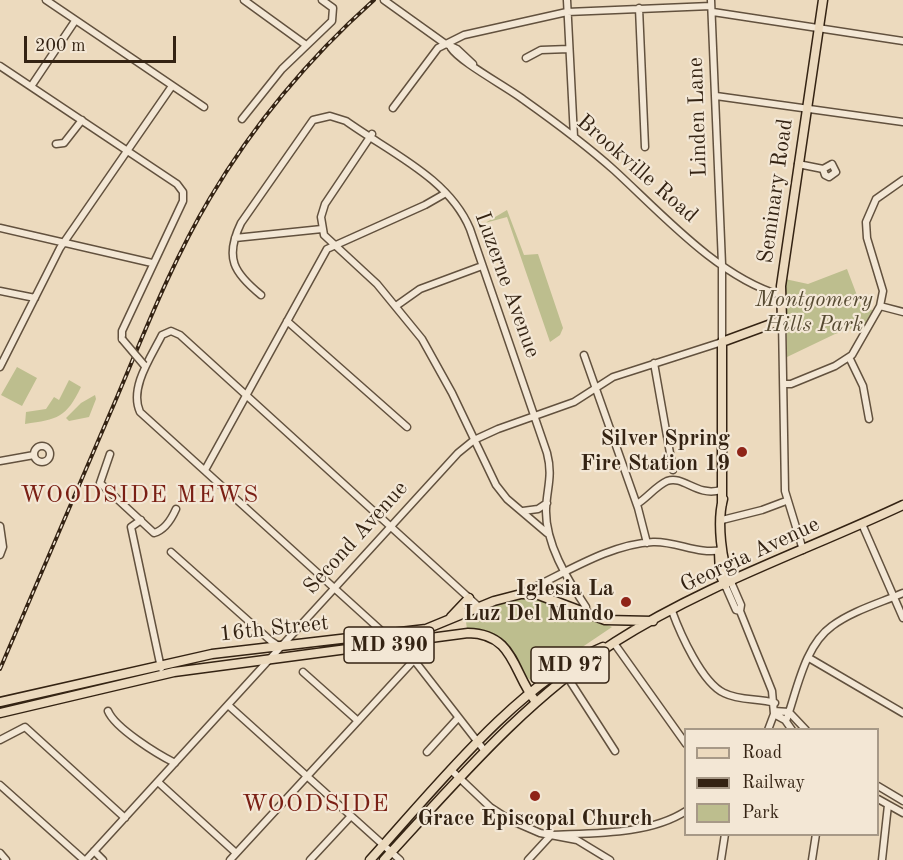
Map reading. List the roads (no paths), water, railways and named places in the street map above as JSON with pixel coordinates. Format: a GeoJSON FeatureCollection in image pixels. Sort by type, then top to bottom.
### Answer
{"type":"FeatureCollection","features":[{"type":"Feature","properties":{"kind":"main road","name":"Seminary Road"},"geometry":{"type":"LineString","coordinates":[[782,320],[780,295],[823,0]]}},
{"type":"Feature","properties":{"kind":"main road"},"geometry":{"type":"LineString","coordinates":[[728,583],[718,564],[719,552],[722,550],[724,496],[721,490],[722,342],[782,320]]}},
{"type":"Feature","properties":{"kind":"main road","name":"Georgia Avenue"},"geometry":{"type":"LineString","coordinates":[[384,860],[458,777],[481,746],[530,694],[588,654],[614,643],[728,583],[903,505]]}},
{"type":"Feature","properties":{"kind":"main road","name":"16th Street"},"geometry":{"type":"LineString","coordinates":[[3,701],[212,654],[426,629],[446,623],[479,607],[521,594],[536,594],[605,620],[653,621]]}},
{"type":"Feature","properties":{"kind":"main road"},"geometry":{"type":"LineString","coordinates":[[446,623],[469,598]]}},
{"type":"Feature","properties":{"kind":"main road","name":"16th Street"},"geometry":{"type":"LineString","coordinates":[[0,713],[162,674],[468,633],[488,634],[506,648],[536,702]]}},
{"type":"Feature","properties":{"kind":"main road","name":"Georgia Avenue"},"geometry":{"type":"LineString","coordinates":[[370,860],[451,770],[614,643]]}},
{"type":"Feature","properties":{"kind":"street"},"geometry":{"type":"LineString","coordinates":[[47,0],[204,107]]}},
{"type":"Feature","properties":{"kind":"street"},"geometry":{"type":"LineString","coordinates":[[244,0],[306,45]]}},
{"type":"Feature","properties":{"kind":"street"},"geometry":{"type":"LineString","coordinates":[[242,119],[306,45],[332,21],[333,8],[322,0]]}},
{"type":"Feature","properties":{"kind":"street"},"geometry":{"type":"LineString","coordinates":[[567,0],[574,137]]}},
{"type":"Feature","properties":{"kind":"street","name":"Brookville Road"},"geometry":{"type":"LineString","coordinates":[[386,2],[450,48],[457,49],[473,65],[574,137],[697,245],[722,264],[761,288],[780,295]]}},
{"type":"Feature","properties":{"kind":"street"},"geometry":{"type":"LineString","coordinates":[[393,108],[444,43],[487,28],[567,12],[639,8],[649,4],[712,6],[819,29],[903,41]]}},
{"type":"Feature","properties":{"kind":"street","name":"Linden Lane"},"geometry":{"type":"LineString","coordinates":[[712,6],[722,264],[722,342]]}},
{"type":"Feature","properties":{"kind":"street"},"geometry":{"type":"LineString","coordinates":[[639,8],[645,147]]}},
{"type":"Feature","properties":{"kind":"street"},"geometry":{"type":"LineString","coordinates":[[32,85],[75,21]]}},
{"type":"Feature","properties":{"kind":"street"},"geometry":{"type":"LineString","coordinates":[[526,58],[541,50],[569,49]]}},
{"type":"Feature","properties":{"kind":"street"},"geometry":{"type":"LineString","coordinates":[[0,66],[32,85],[177,184],[183,192],[183,201],[122,331],[122,339],[145,366]]}},
{"type":"Feature","properties":{"kind":"street"},"geometry":{"type":"LineString","coordinates":[[0,367],[64,243],[172,86]]}},
{"type":"Feature","properties":{"kind":"street"},"geometry":{"type":"LineString","coordinates":[[716,96],[903,122]]}},
{"type":"Feature","properties":{"kind":"street","name":"Luzerne Avenue"},"geometry":{"type":"LineString","coordinates":[[235,238],[247,214],[313,120],[324,116],[335,117],[371,136],[446,192],[464,216],[551,471],[547,503],[549,535],[566,573],[586,607]]}},
{"type":"Feature","properties":{"kind":"street"},"geometry":{"type":"LineString","coordinates":[[56,144],[64,143],[82,120]]}},
{"type":"Feature","properties":{"kind":"street"},"geometry":{"type":"LineString","coordinates":[[371,136],[325,204],[322,213],[322,229],[326,238],[336,245],[396,306],[439,367],[496,485],[507,499],[549,535]]}},
{"type":"Feature","properties":{"kind":"street"},"geometry":{"type":"LineString","coordinates":[[798,164],[823,169]]}},
{"type":"Feature","properties":{"kind":"street"},"geometry":{"type":"LineString","coordinates":[[784,384],[792,384],[822,372],[849,357],[880,306],[883,291],[867,238],[866,222],[876,199],[903,180]]}},
{"type":"Feature","properties":{"kind":"street"},"geometry":{"type":"LineString","coordinates":[[205,470],[327,249],[425,205],[446,192]]}},
{"type":"Feature","properties":{"kind":"street"},"geometry":{"type":"LineString","coordinates":[[0,228],[152,263]]}},
{"type":"Feature","properties":{"kind":"street"},"geometry":{"type":"LineString","coordinates":[[261,295],[237,271],[232,253],[235,238],[322,229]]}},
{"type":"Feature","properties":{"kind":"street"},"geometry":{"type":"LineString","coordinates":[[396,306],[420,289],[482,266]]}},
{"type":"Feature","properties":{"kind":"street"},"geometry":{"type":"LineString","coordinates":[[0,291],[35,298]]}},
{"type":"Feature","properties":{"kind":"street"},"geometry":{"type":"LineString","coordinates":[[880,306],[903,312]]}},
{"type":"Feature","properties":{"kind":"street"},"geometry":{"type":"LineString","coordinates":[[782,320],[783,454],[786,501],[803,550]]}},
{"type":"Feature","properties":{"kind":"street"},"geometry":{"type":"LineString","coordinates":[[287,321],[407,427]]}},
{"type":"Feature","properties":{"kind":"street"},"geometry":{"type":"LineString","coordinates":[[386,635],[140,412],[137,405],[137,391],[145,366],[162,335],[171,331],[180,335],[479,607]]}},
{"type":"Feature","properties":{"kind":"street","name":"Second Avenue"},"geometry":{"type":"LineString","coordinates":[[85,860],[445,465],[474,440],[574,402],[612,377],[722,342]]}},
{"type":"Feature","properties":{"kind":"street"},"geometry":{"type":"LineString","coordinates":[[0,350],[9,350]]}},
{"type":"Feature","properties":{"kind":"street"},"geometry":{"type":"LineString","coordinates":[[584,355],[636,504],[647,543]]}},
{"type":"Feature","properties":{"kind":"street"},"geometry":{"type":"LineString","coordinates":[[849,357],[862,386],[869,419]]}},
{"type":"Feature","properties":{"kind":"street"},"geometry":{"type":"LineString","coordinates":[[654,363],[673,470],[680,481]]}},
{"type":"Feature","properties":{"kind":"street"},"geometry":{"type":"LineString","coordinates":[[110,454],[100,483],[141,520],[157,533],[177,509]]}},
{"type":"Feature","properties":{"kind":"street"},"geometry":{"type":"LineString","coordinates":[[0,461],[34,455]]}},
{"type":"Feature","properties":{"kind":"street"},"geometry":{"type":"LineString","coordinates":[[636,504],[668,481],[673,470]]}},
{"type":"Feature","properties":{"kind":"street"},"geometry":{"type":"LineString","coordinates":[[668,481],[680,481],[708,494],[722,504]]}},
{"type":"Feature","properties":{"kind":"street"},"geometry":{"type":"LineString","coordinates":[[708,494],[721,490]]}},
{"type":"Feature","properties":{"kind":"street"},"geometry":{"type":"LineString","coordinates":[[722,520],[786,501]]}},
{"type":"Feature","properties":{"kind":"street"},"geometry":{"type":"LineString","coordinates":[[523,511],[538,509],[547,503]]}},
{"type":"Feature","properties":{"kind":"street"},"geometry":{"type":"LineString","coordinates":[[141,520],[130,527],[162,674]]}},
{"type":"Feature","properties":{"kind":"street"},"geometry":{"type":"LineString","coordinates":[[862,524],[903,618]]}},
{"type":"Feature","properties":{"kind":"street"},"geometry":{"type":"LineString","coordinates":[[0,526],[3,547],[0,555]]}},
{"type":"Feature","properties":{"kind":"street"},"geometry":{"type":"LineString","coordinates":[[521,594],[605,555],[647,543],[672,543],[707,552],[722,550]]}},
{"type":"Feature","properties":{"kind":"street"},"geometry":{"type":"LineString","coordinates":[[171,552],[271,641],[281,647]]}},
{"type":"Feature","properties":{"kind":"street"},"geometry":{"type":"LineString","coordinates":[[728,583],[736,610],[740,611],[766,672],[772,677],[775,703],[768,728]]}},
{"type":"Feature","properties":{"kind":"street"},"geometry":{"type":"LineString","coordinates":[[786,721],[818,640],[830,627],[903,593]]}},
{"type":"Feature","properties":{"kind":"street"},"geometry":{"type":"LineString","coordinates":[[672,611],[696,662],[717,689],[732,696],[775,703]]}},
{"type":"Feature","properties":{"kind":"street"},"geometry":{"type":"LineString","coordinates":[[614,643],[684,741]]}},
{"type":"Feature","properties":{"kind":"street"},"geometry":{"type":"LineString","coordinates":[[396,644],[414,660],[481,746]]}},
{"type":"Feature","properties":{"kind":"street"},"geometry":{"type":"LineString","coordinates":[[809,658],[903,713]]}},
{"type":"Feature","properties":{"kind":"street"},"geometry":{"type":"LineString","coordinates":[[230,860],[414,660]]}},
{"type":"Feature","properties":{"kind":"street"},"geometry":{"type":"LineString","coordinates":[[303,672],[358,720]]}},
{"type":"Feature","properties":{"kind":"street"},"geometry":{"type":"LineString","coordinates":[[568,678],[615,751]]}},
{"type":"Feature","properties":{"kind":"street"},"geometry":{"type":"LineString","coordinates":[[228,705],[400,860]]}},
{"type":"Feature","properties":{"kind":"street"},"geometry":{"type":"LineString","coordinates":[[108,711],[112,720],[154,753],[175,763]]}},
{"type":"Feature","properties":{"kind":"street"},"geometry":{"type":"LineString","coordinates":[[774,712],[789,712],[805,728]]}},
{"type":"Feature","properties":{"kind":"street"},"geometry":{"type":"LineString","coordinates":[[774,712],[791,728]]}},
{"type":"Feature","properties":{"kind":"street"},"geometry":{"type":"LineString","coordinates":[[427,753],[458,718]]}},
{"type":"Feature","properties":{"kind":"street"},"geometry":{"type":"LineString","coordinates":[[0,740],[25,727],[125,818]]}},
{"type":"Feature","properties":{"kind":"street"},"geometry":{"type":"LineString","coordinates":[[451,770],[499,813],[520,825],[577,840],[610,860]]}},
{"type":"Feature","properties":{"kind":"street"},"geometry":{"type":"LineString","coordinates":[[158,782],[236,853]]}},
{"type":"Feature","properties":{"kind":"street"},"geometry":{"type":"LineString","coordinates":[[0,785],[85,860]]}},
{"type":"Feature","properties":{"kind":"street"},"geometry":{"type":"LineString","coordinates":[[879,787],[903,801]]}},
{"type":"Feature","properties":{"kind":"street"},"geometry":{"type":"LineString","coordinates":[[879,800],[903,813]]}},
{"type":"Feature","properties":{"kind":"street"},"geometry":{"type":"LineString","coordinates":[[882,860],[888,805]]}},
{"type":"Feature","properties":{"kind":"street"},"geometry":{"type":"LineString","coordinates":[[528,860],[551,835],[632,828],[677,817],[684,812]]}},
{"type":"Feature","properties":{"kind":"street"},"geometry":{"type":"LineString","coordinates":[[310,860],[351,816]]}},
{"type":"Feature","properties":{"kind":"street"},"geometry":{"type":"LineString","coordinates":[[722,860],[725,836]]}},
{"type":"Feature","properties":{"kind":"street"},"geometry":{"type":"LineString","coordinates":[[812,860],[816,836]]}},
{"type":"Feature","properties":{"kind":"street"},"geometry":{"type":"LineString","coordinates":[[94,851],[104,860]]}},
{"type":"Feature","properties":{"kind":"street"},"geometry":{"type":"LineString","coordinates":[[0,853],[6,860]]}},
{"type":"Feature","properties":{"kind":"railway"},"geometry":{"type":"LineString","coordinates":[[0,669],[157,303],[196,223],[227,171],[264,118],[306,68],[374,0]]}},
{"type":"Feature","properties":{"kind":"place","name":"Silver Spring Fire Station 19"},"geometry":{"type":"Point","coordinates":[742,452]}},
{"type":"Feature","properties":{"kind":"place","name":"Iglesia La Luz Del Mundo"},"geometry":{"type":"Point","coordinates":[626,602]}},
{"type":"Feature","properties":{"kind":"place","name":"Grace Episcopal Church"},"geometry":{"type":"Point","coordinates":[535,796]}},
{"type":"Feature","properties":{"kind":"district","name":"WOODSIDE MEWS"},"geometry":{"type":"Point","coordinates":[140,496]}},
{"type":"Feature","properties":{"kind":"district","name":"WOODSIDE"},"geometry":{"type":"Point","coordinates":[316,805]}},
{"type":"Feature","properties":{"kind":"park label","name":"Montgomery Hills Park"},"geometry":{"type":"Point","coordinates":[814,312]}}]}
